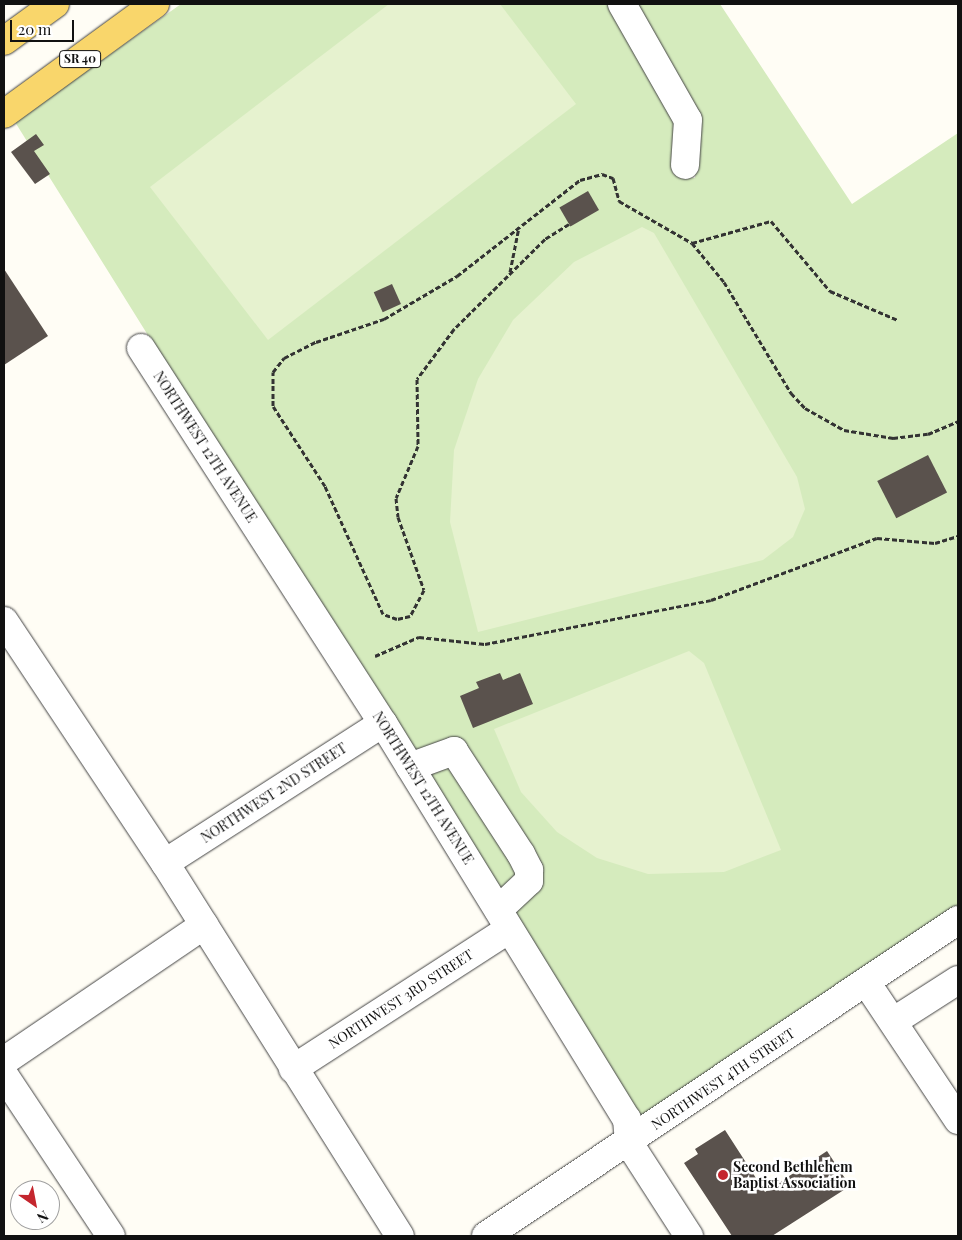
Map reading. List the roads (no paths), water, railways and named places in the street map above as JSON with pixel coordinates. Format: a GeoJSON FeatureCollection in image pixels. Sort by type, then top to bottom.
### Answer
{"type":"FeatureCollection","features":[{"type":"Feature","properties":{"kind":"main road"},"geometry":{"type":"LineString","coordinates":[[4,42],[55,4]]}},
{"type":"Feature","properties":{"kind":"main road","name":"SR 40"},"geometry":{"type":"LineString","coordinates":[[4,114],[155,4]]}},
{"type":"Feature","properties":{"kind":"street"},"geometry":{"type":"LineString","coordinates":[[622,4],[688,120],[685,165]]}},
{"type":"Feature","properties":{"kind":"street","name":"NORTHWEST 12TH AVENUE"},"geometry":{"type":"LineString","coordinates":[[141,348],[383,723],[504,919],[627,1119],[629,1143],[689,1236]]}},
{"type":"Feature","properties":{"kind":"street"},"geometry":{"type":"LineString","coordinates":[[7,633],[165,863],[293,1069],[400,1236]]}},
{"type":"Feature","properties":{"kind":"street","name":"NORTHWEST 2ND STREET"},"geometry":{"type":"LineString","coordinates":[[165,863],[383,723]]}},
{"type":"Feature","properties":{"kind":"street","name":"NORTHWEST 3RD STREET"},"geometry":{"type":"LineString","coordinates":[[293,1069],[504,919],[529,881],[530,870],[521,854],[454,751],[410,767]]}},
{"type":"Feature","properties":{"kind":"street","name":"NORTHWEST 4TH STREET"},"geometry":{"type":"LineString","coordinates":[[486,1236],[629,1143],[958,920]]}},
{"type":"Feature","properties":{"kind":"street"},"geometry":{"type":"LineString","coordinates":[[4,1061],[204,925]]}},
{"type":"Feature","properties":{"kind":"street"},"geometry":{"type":"LineString","coordinates":[[894,1021],[958,980]]}},
{"type":"Feature","properties":{"kind":"street"},"geometry":{"type":"LineString","coordinates":[[866,982],[894,1021],[958,1120]]}},
{"type":"Feature","properties":{"kind":"street"},"geometry":{"type":"LineString","coordinates":[[4,1075],[110,1236]]}},
{"type":"Feature","properties":{"kind":"place","name":"Second Bethlehem Baptist Association"},"geometry":{"type":"Point","coordinates":[723,1175]}}]}
